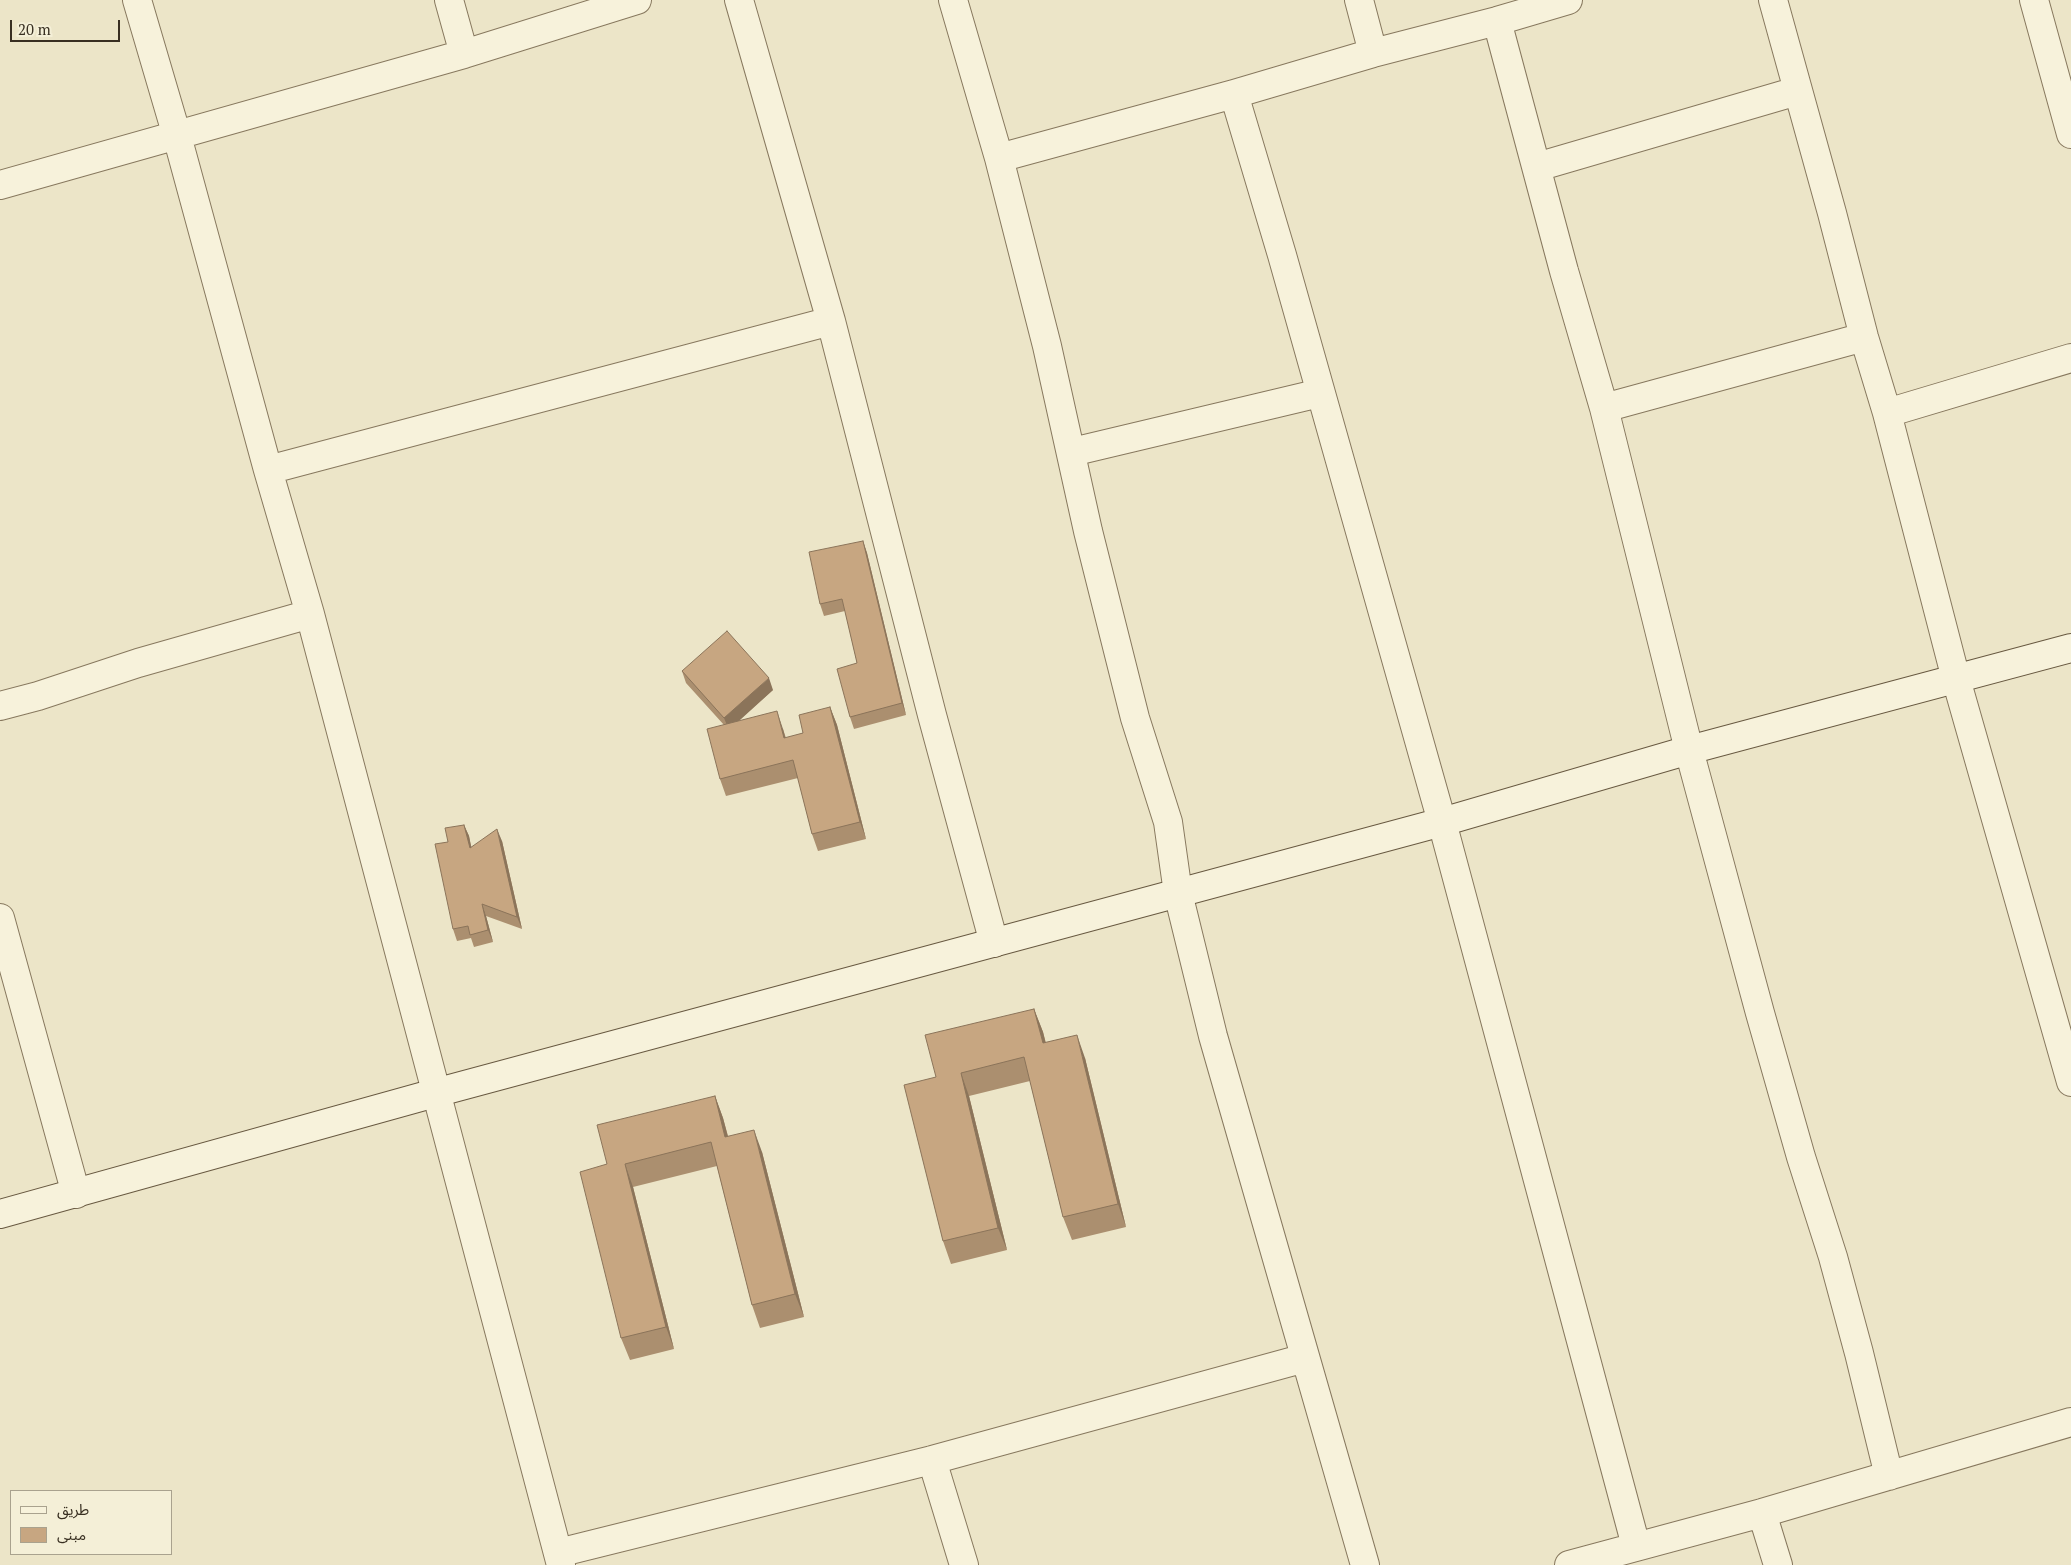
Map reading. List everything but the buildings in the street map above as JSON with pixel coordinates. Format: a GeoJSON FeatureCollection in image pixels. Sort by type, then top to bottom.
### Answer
{"type":"FeatureCollection","features":[{"type":"Feature","properties":{"kind":"street"},"geometry":{"type":"LineString","coordinates":[[137,0],[177,136],[268,470],[310,614],[559,1559],[1305,1358]]}},
{"type":"Feature","properties":{"kind":"street"},"geometry":{"type":"LineString","coordinates":[[449,0],[464,54]]}},
{"type":"Feature","properties":{"kind":"street"},"geometry":{"type":"LineString","coordinates":[[0,185],[464,54],[637,0]]}},
{"type":"Feature","properties":{"kind":"street"},"geometry":{"type":"LineString","coordinates":[[739,0],[831,321],[932,715],[994,943]]}},
{"type":"Feature","properties":{"kind":"street"},"geometry":{"type":"LineString","coordinates":[[953,0],[999,158],[1047,346],[1088,531],[1135,718],[1168,822],[1178,893],[1213,1036],[1366,1565]]}},
{"type":"Feature","properties":{"kind":"street"},"geometry":{"type":"LineString","coordinates":[[1359,0],[1373,53]]}},
{"type":"Feature","properties":{"kind":"street"},"geometry":{"type":"LineString","coordinates":[[999,158],[1568,0]]}},
{"type":"Feature","properties":{"kind":"street"},"geometry":{"type":"LineString","coordinates":[[1773,0],[1864,337],[1887,413],[1956,679],[2071,1082]]}},
{"type":"Feature","properties":{"kind":"street"},"geometry":{"type":"LineString","coordinates":[[2034,0],[2071,134]]}},
{"type":"Feature","properties":{"kind":"street"},"geometry":{"type":"LineString","coordinates":[[1497,21],[1564,271],[1604,408],[1689,750],[1760,1013],[1852,1324],[1888,1476]]}},
{"type":"Feature","properties":{"kind":"street"},"geometry":{"type":"LineString","coordinates":[[1537,167],[1797,90]]}},
{"type":"Feature","properties":{"kind":"street"},"geometry":{"type":"LineString","coordinates":[[1234,94],[1442,822],[1636,1546]]}},
{"type":"Feature","properties":{"kind":"street"},"geometry":{"type":"LineString","coordinates":[[268,470],[831,321]]}},
{"type":"Feature","properties":{"kind":"street"},"geometry":{"type":"LineString","coordinates":[[1604,408],[1864,337]]}},
{"type":"Feature","properties":{"kind":"street"},"geometry":{"type":"LineString","coordinates":[[1887,413],[2071,358]]}},
{"type":"Feature","properties":{"kind":"street"},"geometry":{"type":"LineString","coordinates":[[1072,452],[1320,393]]}},
{"type":"Feature","properties":{"kind":"street"},"geometry":{"type":"LineString","coordinates":[[0,706],[38,696],[138,662],[310,614]]}},
{"type":"Feature","properties":{"kind":"street"},"geometry":{"type":"LineString","coordinates":[[0,1214],[435,1093],[1442,822],[1689,750],[2071,648]]}},
{"type":"Feature","properties":{"kind":"street"},"geometry":{"type":"LineString","coordinates":[[0,918],[76,1194]]}},
{"type":"Feature","properties":{"kind":"street"},"geometry":{"type":"LineString","coordinates":[[1569,1565],[1762,1513],[2071,1422]]}},
{"type":"Feature","properties":{"kind":"street"},"geometry":{"type":"LineString","coordinates":[[932,1460],[964,1565]]}},
{"type":"Feature","properties":{"kind":"street"},"geometry":{"type":"LineString","coordinates":[[1762,1513],[1778,1565]]}}]}
